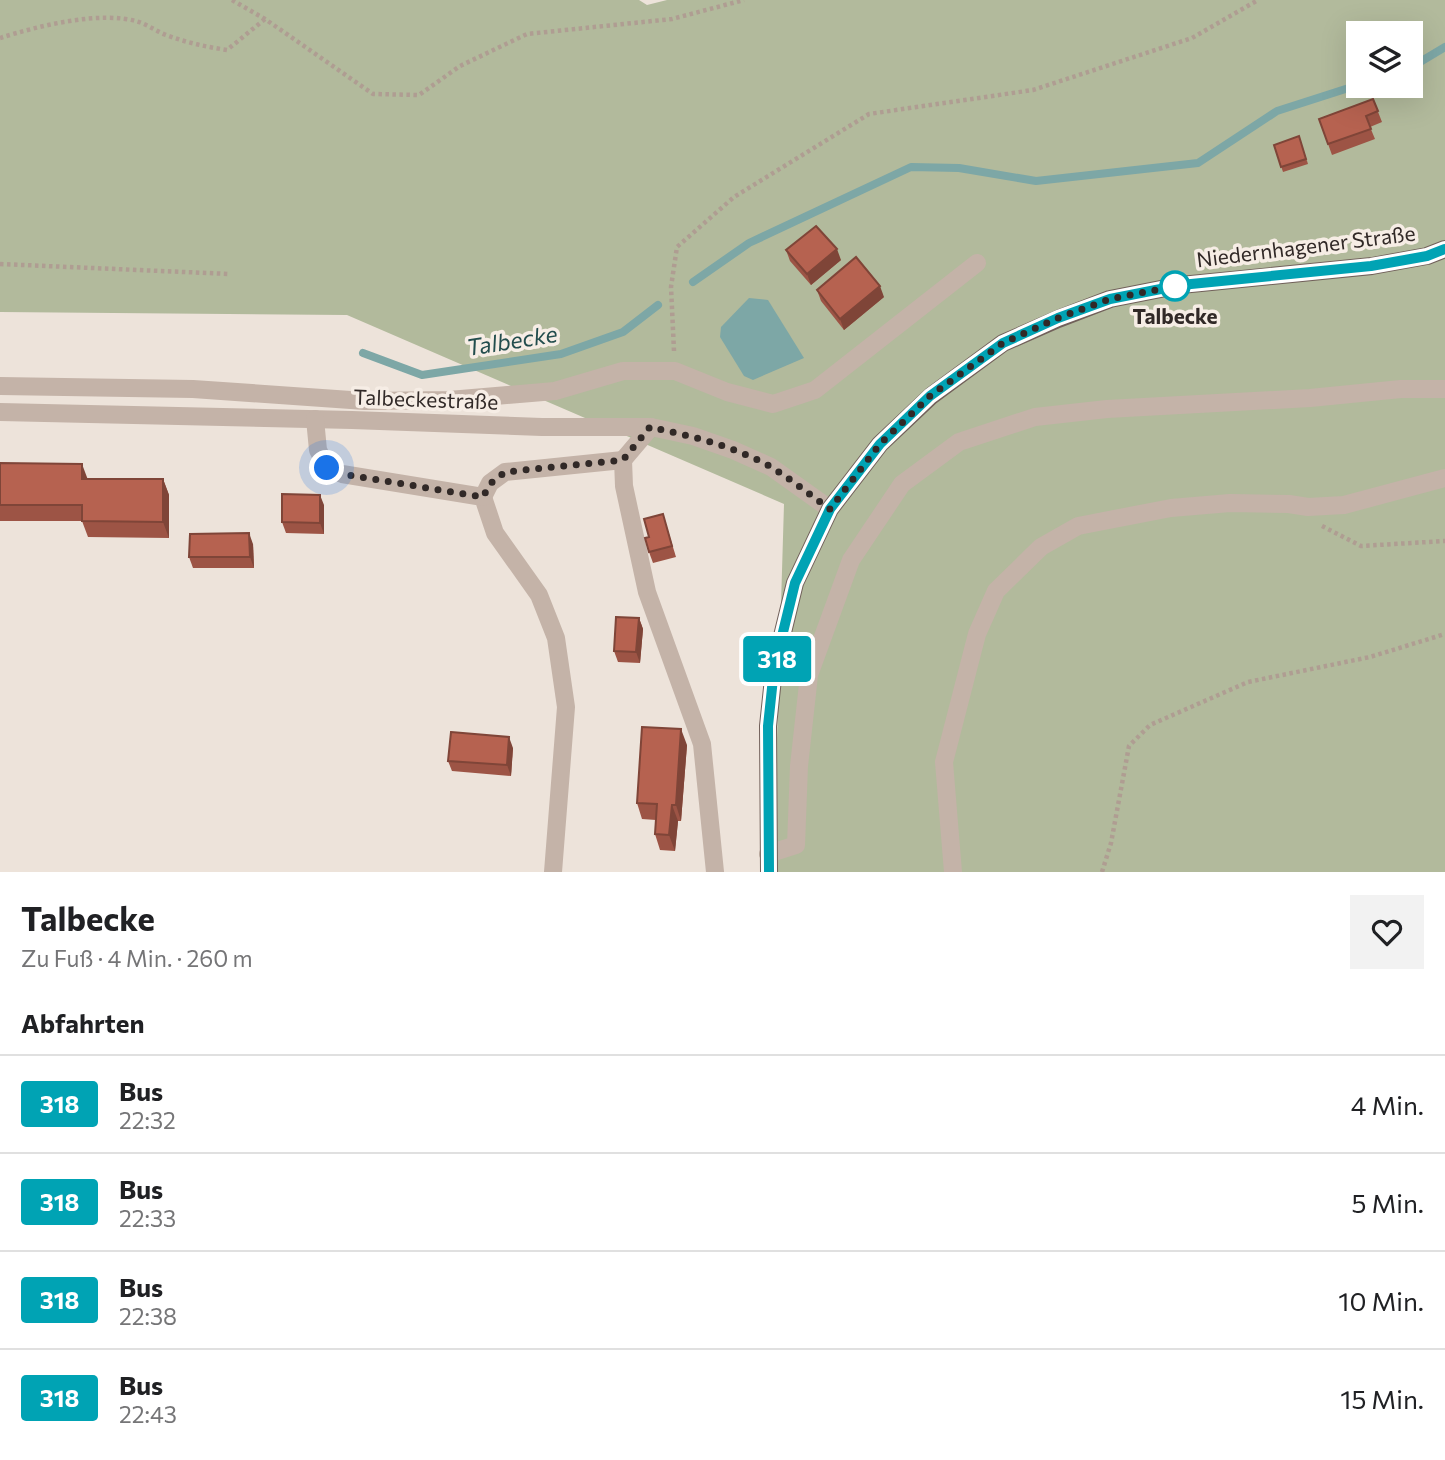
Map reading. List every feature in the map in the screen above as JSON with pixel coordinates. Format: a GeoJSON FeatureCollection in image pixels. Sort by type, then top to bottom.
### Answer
{"type":"FeatureCollection","features":[{"type":"Feature","properties":{"kind":"main road","name":"Niedernhagener Straße"},"geometry":{"type":"LineString","coordinates":[[769,872],[768,726],[774,669],[795,583],[830,509],[880,444],[930,396],[1003,343],[1058,318],[1110,299],[1181,285],[1371,266],[1427,256],[1445,249]]}},
{"type":"Feature","properties":{"kind":"street"},"geometry":{"type":"LineString","coordinates":[[0,386],[193,389],[365,401],[449,400],[555,391],[623,371],[675,371],[727,392],[773,404],[815,390],[976,263]]}},
{"type":"Feature","properties":{"kind":"street"},"geometry":{"type":"LineString","coordinates":[[768,854],[796,845],[799,765],[809,675],[851,560],[902,484],[959,443],[1034,417],[1107,409],[1310,398],[1401,389],[1445,389]]}},
{"type":"Feature","properties":{"kind":"street","name":"Talbeckestraße"},"geometry":{"type":"LineString","coordinates":[[0,412],[542,427],[650,427],[693,436],[758,461],[771,467],[830,509]]}},
{"type":"Feature","properties":{"kind":"street"},"geometry":{"type":"LineString","coordinates":[[316,419],[318,450],[327,468],[342,474],[483,497]]}},
{"type":"Feature","properties":{"kind":"street"},"geometry":{"type":"LineString","coordinates":[[650,427],[623,460],[624,486],[647,592],[702,744],[715,872]]}},
{"type":"Feature","properties":{"kind":"street"},"geometry":{"type":"LineString","coordinates":[[553,872],[566,707],[556,638],[540,595],[495,533],[483,497],[490,484],[505,472],[623,460]]}},
{"type":"Feature","properties":{"kind":"street"},"geometry":{"type":"LineString","coordinates":[[953,872],[944,762],[977,634],[996,591],[1041,547],[1077,526],[1171,508],[1230,503],[1308,507],[1344,505],[1445,478]]}},
{"type":"Feature","properties":{"kind":"path"},"geometry":{"type":"LineString","coordinates":[[232,0],[265,19],[373,94],[419,96],[460,66],[527,34],[672,19],[744,0]]}},
{"type":"Feature","properties":{"kind":"path"},"geometry":{"type":"LineString","coordinates":[[675,371],[671,287],[677,247],[734,197],[869,114],[1033,90],[1192,38],[1258,0]]}},
{"type":"Feature","properties":{"kind":"path"},"geometry":{"type":"LineString","coordinates":[[0,38],[24,30],[92,18],[138,22],[168,36],[204,47],[227,50],[265,19]]}},
{"type":"Feature","properties":{"kind":"path"},"geometry":{"type":"LineString","coordinates":[[0,264],[230,274]]}},
{"type":"Feature","properties":{"kind":"path"},"geometry":{"type":"LineString","coordinates":[[1308,507],[1323,528],[1361,546],[1445,541]]}},
{"type":"Feature","properties":{"kind":"path"},"geometry":{"type":"LineString","coordinates":[[1102,872],[1111,843],[1129,746],[1150,725],[1248,682],[1370,657],[1445,634]]}},
{"type":"Feature","properties":{"kind":"green space"},"geometry":{"type":"Polygon","coordinates":[[[0,0],[639,0],[647,5],[667,0],[1445,0],[1445,872],[773,872],[784,504],[347,315],[0,312],[0,0]]]}},
{"type":"Feature","properties":{"kind":"water"},"geometry":{"type":"Polygon","coordinates":[[[749,298],[768,300],[804,358],[753,380],[744,376],[720,337],[721,327],[749,298]]]}},
{"type":"Feature","properties":{"kind":"building"},"geometry":{"type":"Polygon","coordinates":[[[1373,99],[1378,111],[1366,116],[1371,129],[1328,144],[1319,119],[1373,99]]]}},
{"type":"Feature","properties":{"kind":"building"},"geometry":{"type":"Polygon","coordinates":[[[1299,136],[1306,159],[1281,167],[1274,145],[1299,136]]]}},
{"type":"Feature","properties":{"kind":"building"},"geometry":{"type":"Polygon","coordinates":[[[816,226],[837,249],[807,274],[786,250],[816,226]]]}},
{"type":"Feature","properties":{"kind":"building"},"geometry":{"type":"Polygon","coordinates":[[[856,257],[880,286],[840,319],[817,290],[856,257]]]}},
{"type":"Feature","properties":{"kind":"building"},"geometry":{"type":"Polygon","coordinates":[[[0,463],[82,464],[82,479],[163,479],[163,522],[82,521],[82,505],[0,505],[0,463]]]}},
{"type":"Feature","properties":{"kind":"building"},"geometry":{"type":"Polygon","coordinates":[[[282,494],[320,495],[320,523],[282,522],[282,494]]]}},
{"type":"Feature","properties":{"kind":"building"},"geometry":{"type":"Polygon","coordinates":[[[663,514],[672,546],[649,552],[645,538],[649,537],[644,519],[663,514]]]}},
{"type":"Feature","properties":{"kind":"building"},"geometry":{"type":"Polygon","coordinates":[[[249,533],[250,557],[189,557],[190,534],[249,533]]]}},
{"type":"Feature","properties":{"kind":"building"},"geometry":{"type":"Polygon","coordinates":[[[616,617],[639,618],[636,652],[614,651],[616,617]]]}},
{"type":"Feature","properties":{"kind":"building"},"geometry":{"type":"Polygon","coordinates":[[[642,727],[681,729],[676,805],[672,805],[669,835],[655,834],[657,804],[637,803],[642,727]]]}},
{"type":"Feature","properties":{"kind":"building"},"geometry":{"type":"Polygon","coordinates":[[[451,732],[509,737],[507,765],[448,761],[451,732]]]}},
{"type":"Feature","properties":{"kind":"waterway","name":"Talbecke"},"geometry":{"type":"LineString","coordinates":[[1423,60],[1445,47]]}},
{"type":"Feature","properties":{"kind":"waterway","name":"Talbecke"},"geometry":{"type":"LineString","coordinates":[[693,282],[749,243],[911,167],[959,168],[1036,181],[1198,163],[1277,111],[1346,89]]}},
{"type":"Feature","properties":{"kind":"waterway","name":"Talbecke"},"geometry":{"type":"LineString","coordinates":[[363,353],[422,375],[561,354],[623,332],[658,305]]}},
{"type":"Feature","properties":{"kind":"bus line","name":"318"},"geometry":{"type":"LineString","coordinates":[[769,872],[768,726],[774,669],[795,583],[830,509],[880,444],[930,396],[1003,343],[1058,318],[1110,299],[1181,285],[1371,266],[1427,256],[1445,249]]}},
{"type":"Feature","properties":{"kind":"place","name":"Talbecke"},"geometry":{"type":"Point","coordinates":[1175,286]}},
{"type":"Feature","properties":{"kind":"route"},"geometry":{"type":"LineString","coordinates":[[327,468],[342,474],[483,497],[490,484],[505,472],[623,460],[650,427],[693,436],[771,467],[830,509],[880,444],[930,396],[1003,343],[1058,318],[1110,299],[1181,285],[1175,286]]}}]}
